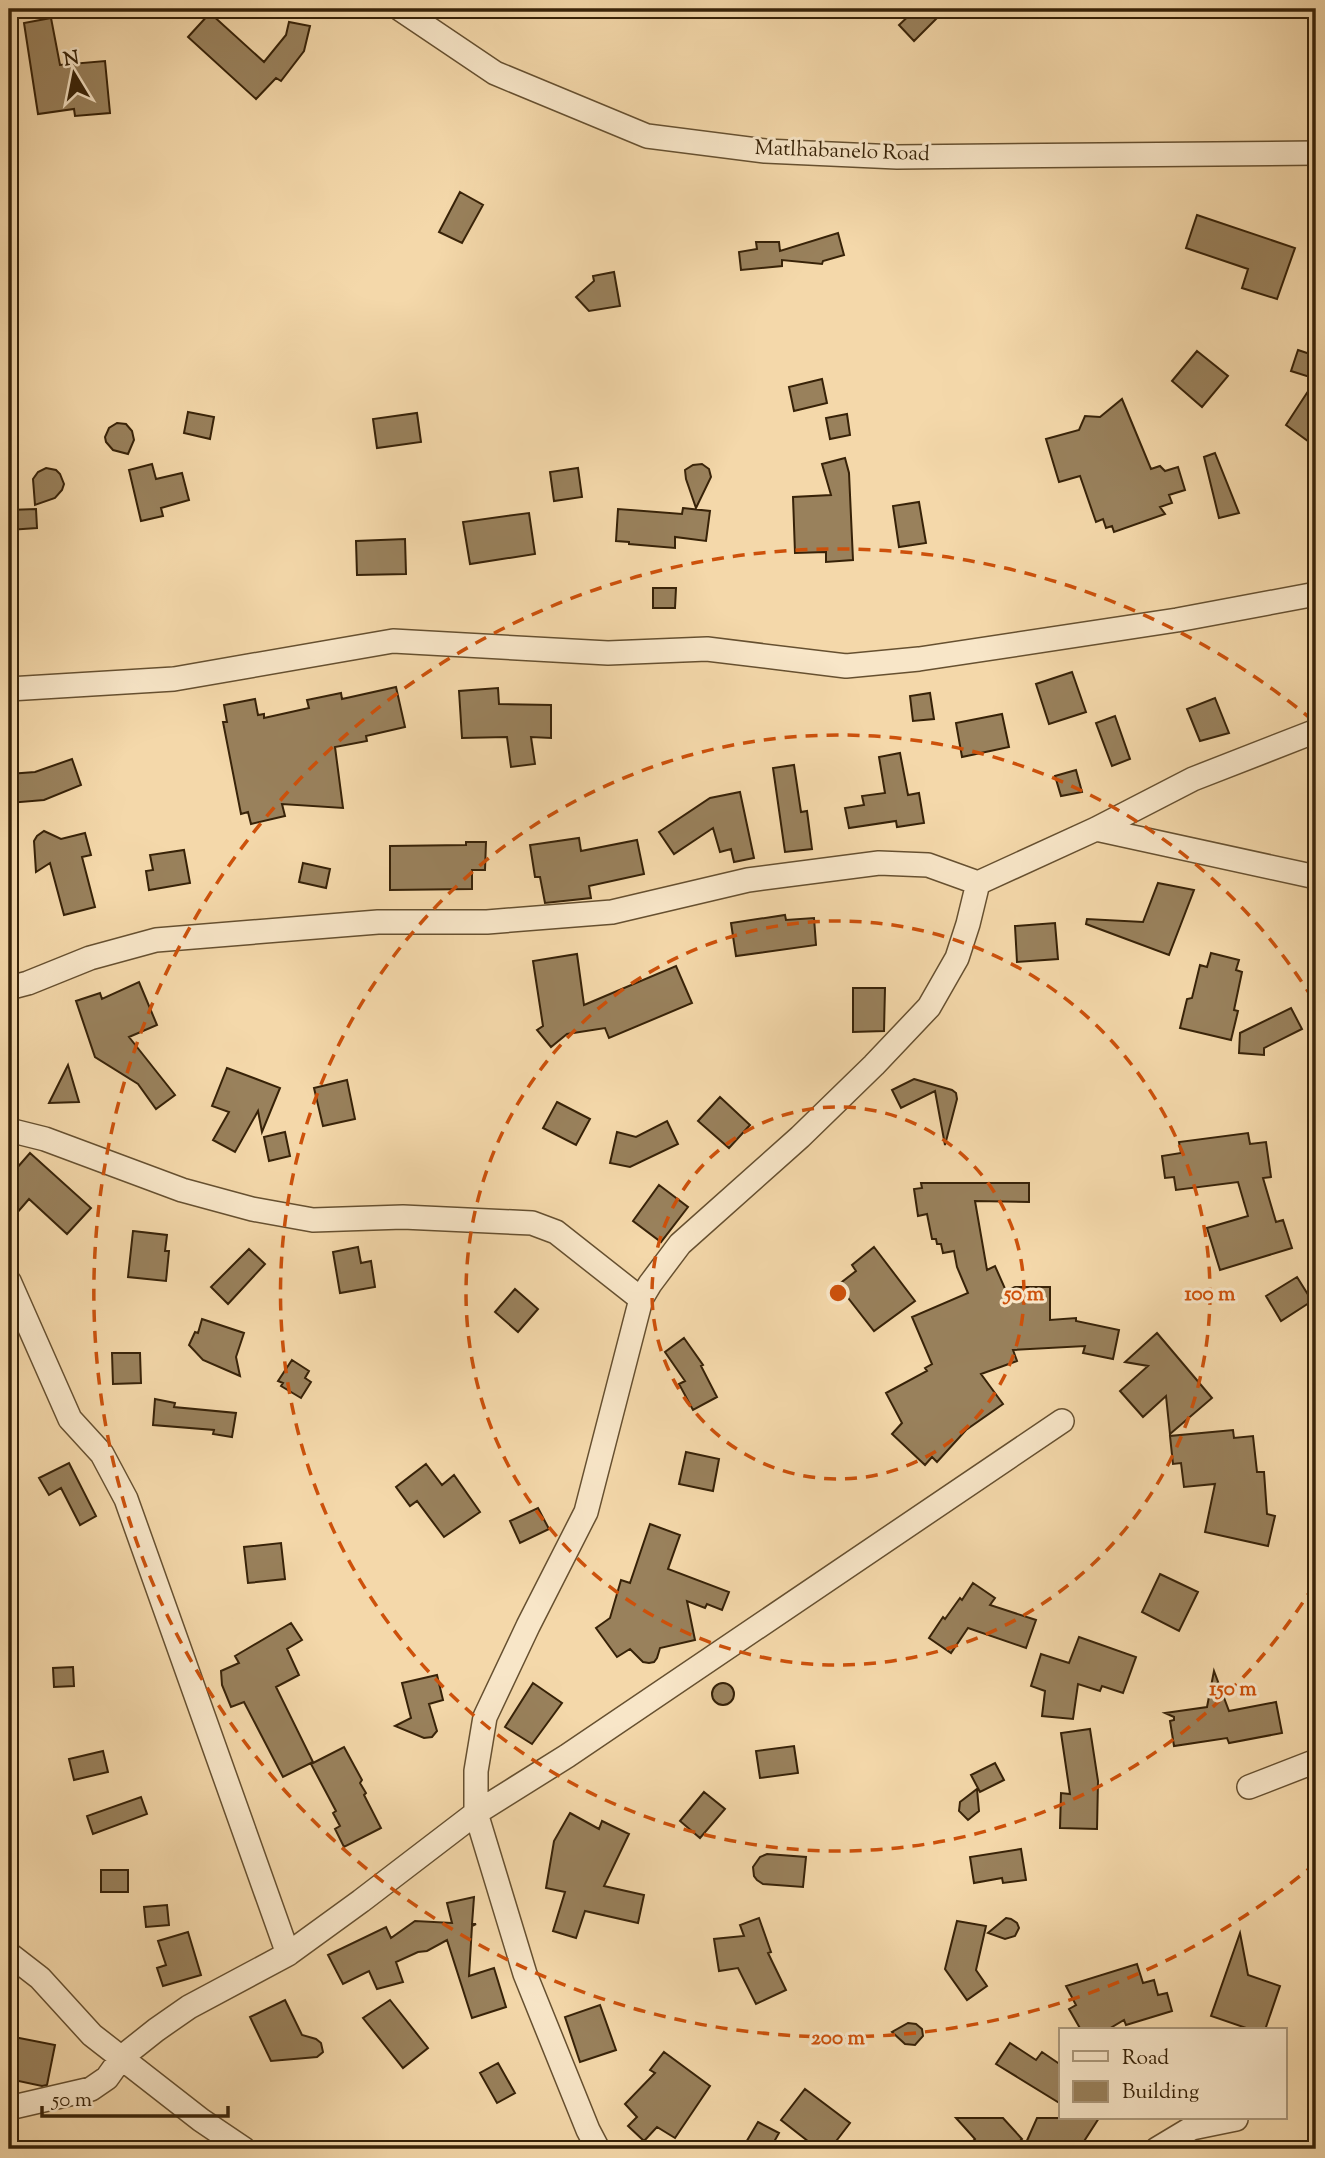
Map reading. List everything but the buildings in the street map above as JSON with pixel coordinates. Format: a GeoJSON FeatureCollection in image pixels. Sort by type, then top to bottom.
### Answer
{"type":"FeatureCollection","features":[{"type":"Feature","properties":{"kind":"street","name":"Matlhabanelo Road"},"geometry":{"type":"LineString","coordinates":[[400,9],[495,73],[647,136],[765,151],[897,157],[1316,153]]}},
{"type":"Feature","properties":{"kind":"street"},"geometry":{"type":"LineString","coordinates":[[9,689],[174,679],[394,641],[608,653],[707,649],[846,667],[919,659],[1163,622],[1316,594]]}},
{"type":"Feature","properties":{"kind":"street"},"geometry":{"type":"LineString","coordinates":[[9,988],[90,958],[156,940],[377,922],[487,922],[612,912],[748,880],[879,863],[928,864],[978,883],[1096,830],[1193,779],[1316,731]]}},
{"type":"Feature","properties":{"kind":"street"},"geometry":{"type":"LineString","coordinates":[[1096,830],[1316,877]]}},
{"type":"Feature","properties":{"kind":"street"},"geometry":{"type":"LineString","coordinates":[[598,2149],[525,1974],[476,1812],[476,1771],[485,1717],[586,1512],[641,1299],[680,1244],[800,1137],[929,1007],[957,958],[978,883]]}},
{"type":"Feature","properties":{"kind":"street"},"geometry":{"type":"LineString","coordinates":[[9,1130],[45,1139],[182,1190],[252,1209],[313,1220],[404,1217],[532,1223],[556,1231],[641,1299]]}},
{"type":"Feature","properties":{"kind":"street"},"geometry":{"type":"LineString","coordinates":[[9,1281],[70,1419],[102,1454],[126,1499],[288,1954]]}},
{"type":"Feature","properties":{"kind":"street"},"geometry":{"type":"LineString","coordinates":[[9,2108],[90,2089],[107,2078],[122,2057],[156,2030],[190,2007],[288,1954],[361,1902],[476,1812],[589,1742],[1062,1421]]}},
{"type":"Feature","properties":{"kind":"street"},"geometry":{"type":"LineString","coordinates":[[1249,1787],[1316,1761]]}},
{"type":"Feature","properties":{"kind":"street"},"geometry":{"type":"LineString","coordinates":[[9,1954],[40,1978],[92,2035],[201,2120],[244,2149]]}},
{"type":"Feature","properties":{"kind":"street"},"geometry":{"type":"LineString","coordinates":[[1157,2149],[1192,2128],[1231,2120]]}}]}
